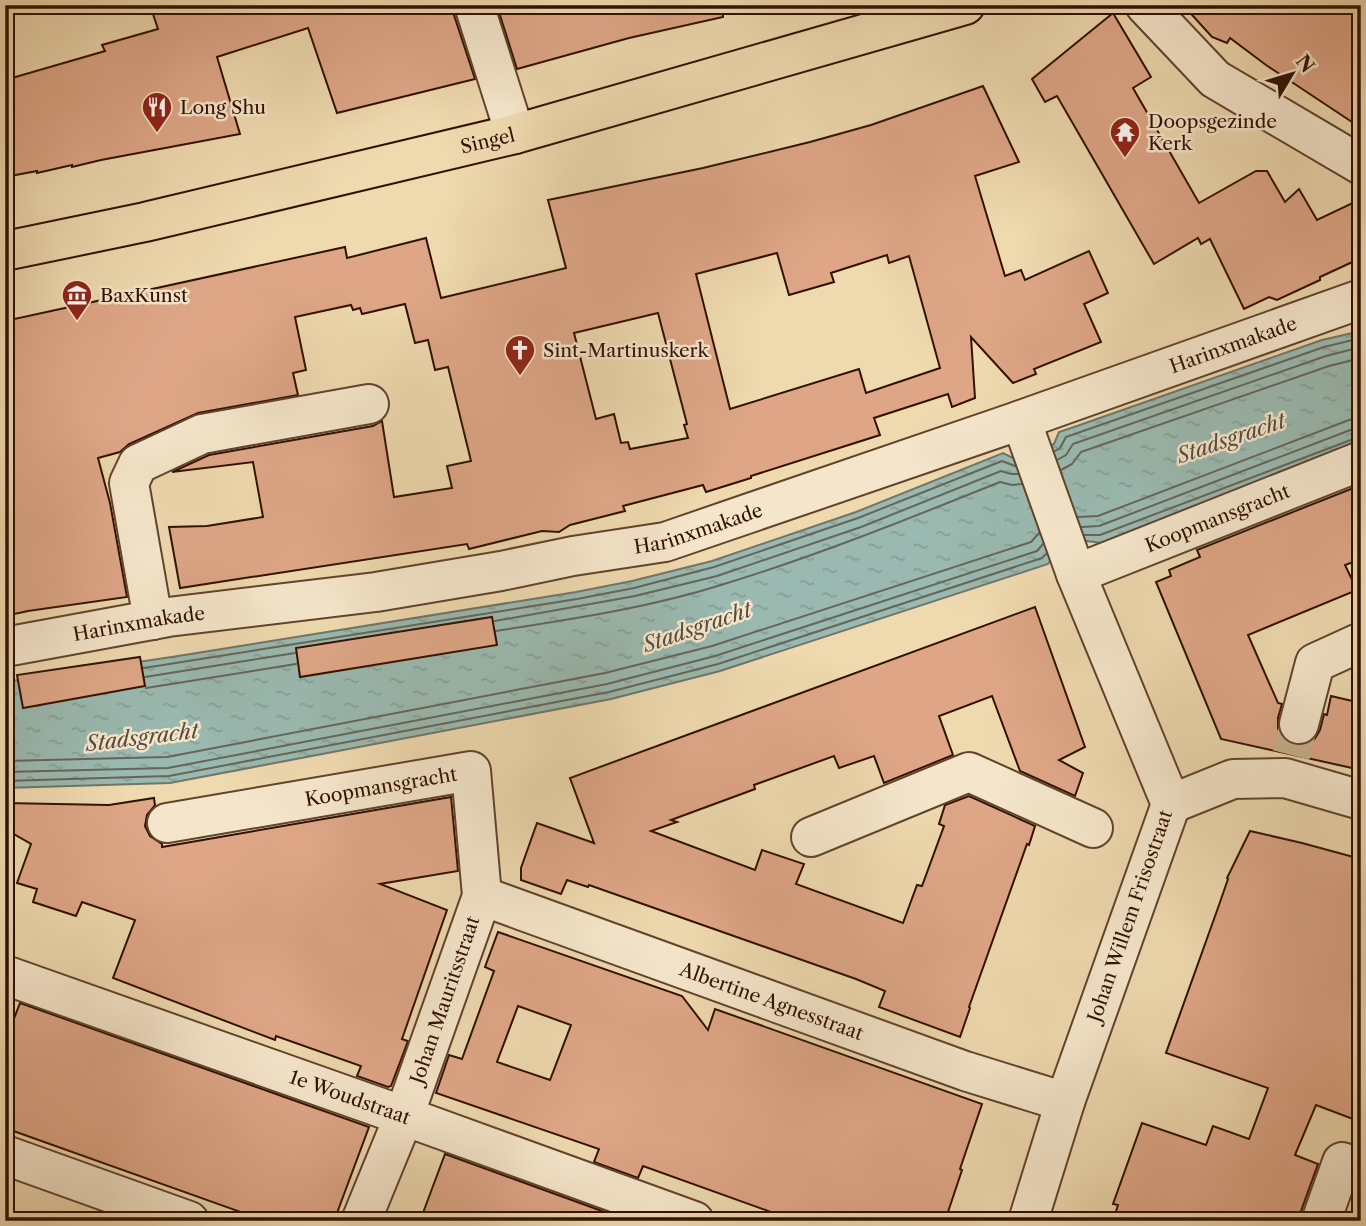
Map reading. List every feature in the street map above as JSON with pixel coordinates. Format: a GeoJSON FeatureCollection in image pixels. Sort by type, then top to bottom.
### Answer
{"type":"FeatureCollection","features":[{"type":"Feature","properties":{"kind":"main road","name":"Singel"},"geometry":{"type":"LineString","coordinates":[[5,251],[158,219],[515,134],[965,5]]}},
{"type":"Feature","properties":{"kind":"street"},"geometry":{"type":"LineString","coordinates":[[474,5],[515,134]]}},
{"type":"Feature","properties":{"kind":"street"},"geometry":{"type":"LineString","coordinates":[[1145,5],[1215,79],[1361,165]]}},
{"type":"Feature","properties":{"kind":"street","name":"Harinxmakade"},"geometry":{"type":"LineString","coordinates":[[5,647],[168,617],[376,592],[665,542],[1025,432],[1361,299]]}},
{"type":"Feature","properties":{"kind":"street"},"geometry":{"type":"LineString","coordinates":[[153,620],[130,483],[138,464],[202,434],[369,404]]}},
{"type":"Feature","properties":{"kind":"street","name":"Johan Willem Frisostraat"},"geometry":{"type":"LineString","coordinates":[[1025,432],[1073,565],[1171,804],[1065,1102],[1027,1221]]}},
{"type":"Feature","properties":{"kind":"street","name":"Koopmansgracht"},"geometry":{"type":"LineString","coordinates":[[1073,565],[1361,461]]}},
{"type":"Feature","properties":{"kind":"street"},"geometry":{"type":"LineString","coordinates":[[1292,752],[1315,663],[1361,642]]}},
{"type":"Feature","properties":{"kind":"street"},"geometry":{"type":"LineString","coordinates":[[1171,804],[1292,752]]}},
{"type":"Feature","properties":{"kind":"street"},"geometry":{"type":"LineString","coordinates":[[1292,752],[1361,800]]}},
{"type":"Feature","properties":{"kind":"street","name":"Koopmansgracht"},"geometry":{"type":"LineString","coordinates":[[167,823],[471,771],[482,896]]}},
{"type":"Feature","properties":{"kind":"street"},"geometry":{"type":"LineString","coordinates":[[811,837],[970,772],[1093,828]]}},
{"type":"Feature","properties":{"kind":"street","name":"Albertine Agnesstraat"},"geometry":{"type":"LineString","coordinates":[[482,896],[953,1067],[1065,1102]]}},
{"type":"Feature","properties":{"kind":"street","name":"Johan Mauritsstraat"},"geometry":{"type":"LineString","coordinates":[[361,1221],[404,1116],[482,896]]}},
{"type":"Feature","properties":{"kind":"street","name":"1e Woudstraat"},"geometry":{"type":"LineString","coordinates":[[5,975],[694,1221]]}},
{"type":"Feature","properties":{"kind":"street"},"geometry":{"type":"LineString","coordinates":[[5,1155],[189,1221]]}},
{"type":"Feature","properties":{"kind":"street"},"geometry":{"type":"LineString","coordinates":[[1321,1221],[1342,1162],[1361,1168]]}},
{"type":"Feature","properties":{"kind":"water","name":"Stadsgracht"},"geometry":{"type":"Polygon","coordinates":[[[1361,331],[1361,443],[1101,543],[1087,541],[1054,555],[1048,564],[720,671],[611,699],[170,783],[5,788],[5,682],[576,592],[712,561],[856,512],[1003,453],[1015,459],[1054,444],[1059,432],[1322,340],[1361,331]]]}},
{"type":"Feature","properties":{"kind":"building"},"geometry":{"type":"Polygon","coordinates":[[[150,5],[453,5],[475,79],[337,113],[308,28],[217,57],[240,134],[72,167],[5,177],[5,80],[105,51],[102,45],[158,29],[150,5]]]}},
{"type":"Feature","properties":{"kind":"building"},"geometry":{"type":"Polygon","coordinates":[[[510,5],[722,5],[723,17],[629,38],[517,69],[498,9],[510,5]]]}},
{"type":"Feature","properties":{"kind":"building"},"geometry":{"type":"Polygon","coordinates":[[[1183,5],[1361,5],[1361,128],[1230,38],[1227,43],[1212,37],[1183,5]]]}},
{"type":"Feature","properties":{"kind":"building"},"geometry":{"type":"Polygon","coordinates":[[[1113,13],[1151,77],[1133,88],[1199,203],[1256,171],[1267,171],[1285,202],[1299,189],[1317,220],[1361,199],[1361,258],[1277,300],[1269,297],[1244,309],[1210,239],[1201,244],[1198,238],[1154,264],[1057,96],[1045,102],[1032,79],[1113,13]]]}},
{"type":"Feature","properties":{"kind":"building"},"geometry":{"type":"Polygon","coordinates":[[[983,86],[1019,162],[975,176],[1005,276],[1021,270],[1025,280],[1089,251],[1108,293],[1084,304],[1101,342],[1034,369],[1036,374],[1013,383],[971,337],[975,398],[952,407],[948,394],[874,418],[880,435],[706,492],[703,485],[623,506],[625,511],[570,525],[559,532],[542,531],[469,549],[467,544],[180,588],[169,527],[207,526],[263,517],[253,462],[172,472],[209,455],[373,426],[382,421],[394,497],[452,488],[447,466],[471,461],[448,367],[435,370],[428,340],[415,343],[405,304],[362,314],[360,308],[353,310],[351,305],[295,317],[306,370],[293,373],[298,395],[198,413],[129,444],[120,452],[98,458],[110,503],[127,597],[5,616],[5,321],[345,247],[347,258],[426,238],[441,298],[566,268],[548,200],[703,168],[871,125],[983,86]],[[777,253],[696,274],[730,409],[859,369],[866,393],[940,368],[909,256],[889,263],[887,255],[831,273],[834,282],[789,295],[777,253]],[[658,313],[574,333],[596,419],[614,414],[621,443],[628,442],[630,449],[688,438],[684,425],[687,424],[658,313]]]}},
{"type":"Feature","properties":{"kind":"building"},"geometry":{"type":"Polygon","coordinates":[[[1361,485],[1361,559],[1345,565],[1357,590],[1248,635],[1278,703],[1282,704],[1278,729],[1284,740],[1293,745],[1304,745],[1314,740],[1324,714],[1327,715],[1331,696],[1361,703],[1361,770],[1221,739],[1156,582],[1171,576],[1169,570],[1200,557],[1197,550],[1361,485]]]}},
{"type":"Feature","properties":{"kind":"building"},"geometry":{"type":"Polygon","coordinates":[[[1035,607],[1085,747],[1059,760],[1083,773],[1075,796],[1020,771],[992,696],[939,716],[953,755],[884,783],[874,756],[839,768],[834,756],[754,785],[755,789],[671,820],[677,822],[651,831],[755,870],[762,850],[804,864],[796,884],[903,923],[917,885],[922,886],[944,826],[939,824],[945,805],[969,796],[1035,826],[960,1037],[879,1007],[885,991],[856,979],[589,885],[588,887],[567,880],[561,894],[521,880],[521,868],[537,823],[594,843],[570,778],[1035,607]]]}},
{"type":"Feature","properties":{"kind":"building"},"geometry":{"type":"Polygon","coordinates":[[[492,617],[497,645],[300,677],[296,648],[492,617]]]}},
{"type":"Feature","properties":{"kind":"building"},"geometry":{"type":"Polygon","coordinates":[[[140,657],[145,686],[23,708],[17,675],[140,657]]]}},
{"type":"Feature","properties":{"kind":"building"},"geometry":{"type":"Polygon","coordinates":[[[451,797],[458,871],[380,884],[447,910],[402,1039],[408,1041],[391,1086],[388,1087],[357,1076],[361,1066],[276,1036],[275,1040],[113,978],[135,920],[82,902],[76,916],[33,902],[37,889],[17,883],[31,844],[5,829],[5,803],[109,805],[154,798],[155,805],[147,815],[145,826],[150,836],[162,844],[162,847],[451,797]]]}},
{"type":"Feature","properties":{"kind":"building"},"geometry":{"type":"Polygon","coordinates":[[[1250,831],[1361,859],[1361,1122],[1316,1105],[1295,1155],[1318,1164],[1300,1214],[1300,1221],[1113,1221],[1118,1205],[1113,1204],[1142,1123],[1206,1145],[1213,1126],[1249,1139],[1268,1088],[1166,1053],[1227,878],[1250,831]]]}},
{"type":"Feature","properties":{"kind":"building"},"geometry":{"type":"Polygon","coordinates":[[[498,932],[682,996],[708,1030],[715,1009],[982,1104],[945,1221],[796,1221],[643,1166],[638,1178],[594,1162],[599,1149],[436,1093],[449,1055],[462,1059],[494,971],[485,967],[498,932]],[[518,1006],[497,1062],[550,1080],[571,1025],[518,1006]]]}},
{"type":"Feature","properties":{"kind":"building"},"geometry":{"type":"Polygon","coordinates":[[[20,1003],[369,1127],[334,1221],[266,1221],[5,1128],[5,1042],[20,1003]]]}},
{"type":"Feature","properties":{"kind":"building"},"geometry":{"type":"Polygon","coordinates":[[[445,1154],[624,1219],[624,1221],[420,1221],[445,1154]]]}},
{"type":"Feature","properties":{"kind":"tunnel"},"geometry":{"type":"LineString","coordinates":[[1291,755],[1299,724]]}},
{"type":"Feature","properties":{"kind":"place","name":"Long Shu"},"geometry":{"type":"Point","coordinates":[157,134]}},
{"type":"Feature","properties":{"kind":"place","name":"Doopsgezinde Kerk"},"geometry":{"type":"Point","coordinates":[1125,159]}},
{"type":"Feature","properties":{"kind":"place","name":"BaxKunst"},"geometry":{"type":"Point","coordinates":[77,322]}},
{"type":"Feature","properties":{"kind":"place","name":"Sint-Martinuskerk"},"geometry":{"type":"Point","coordinates":[520,377]}}]}
